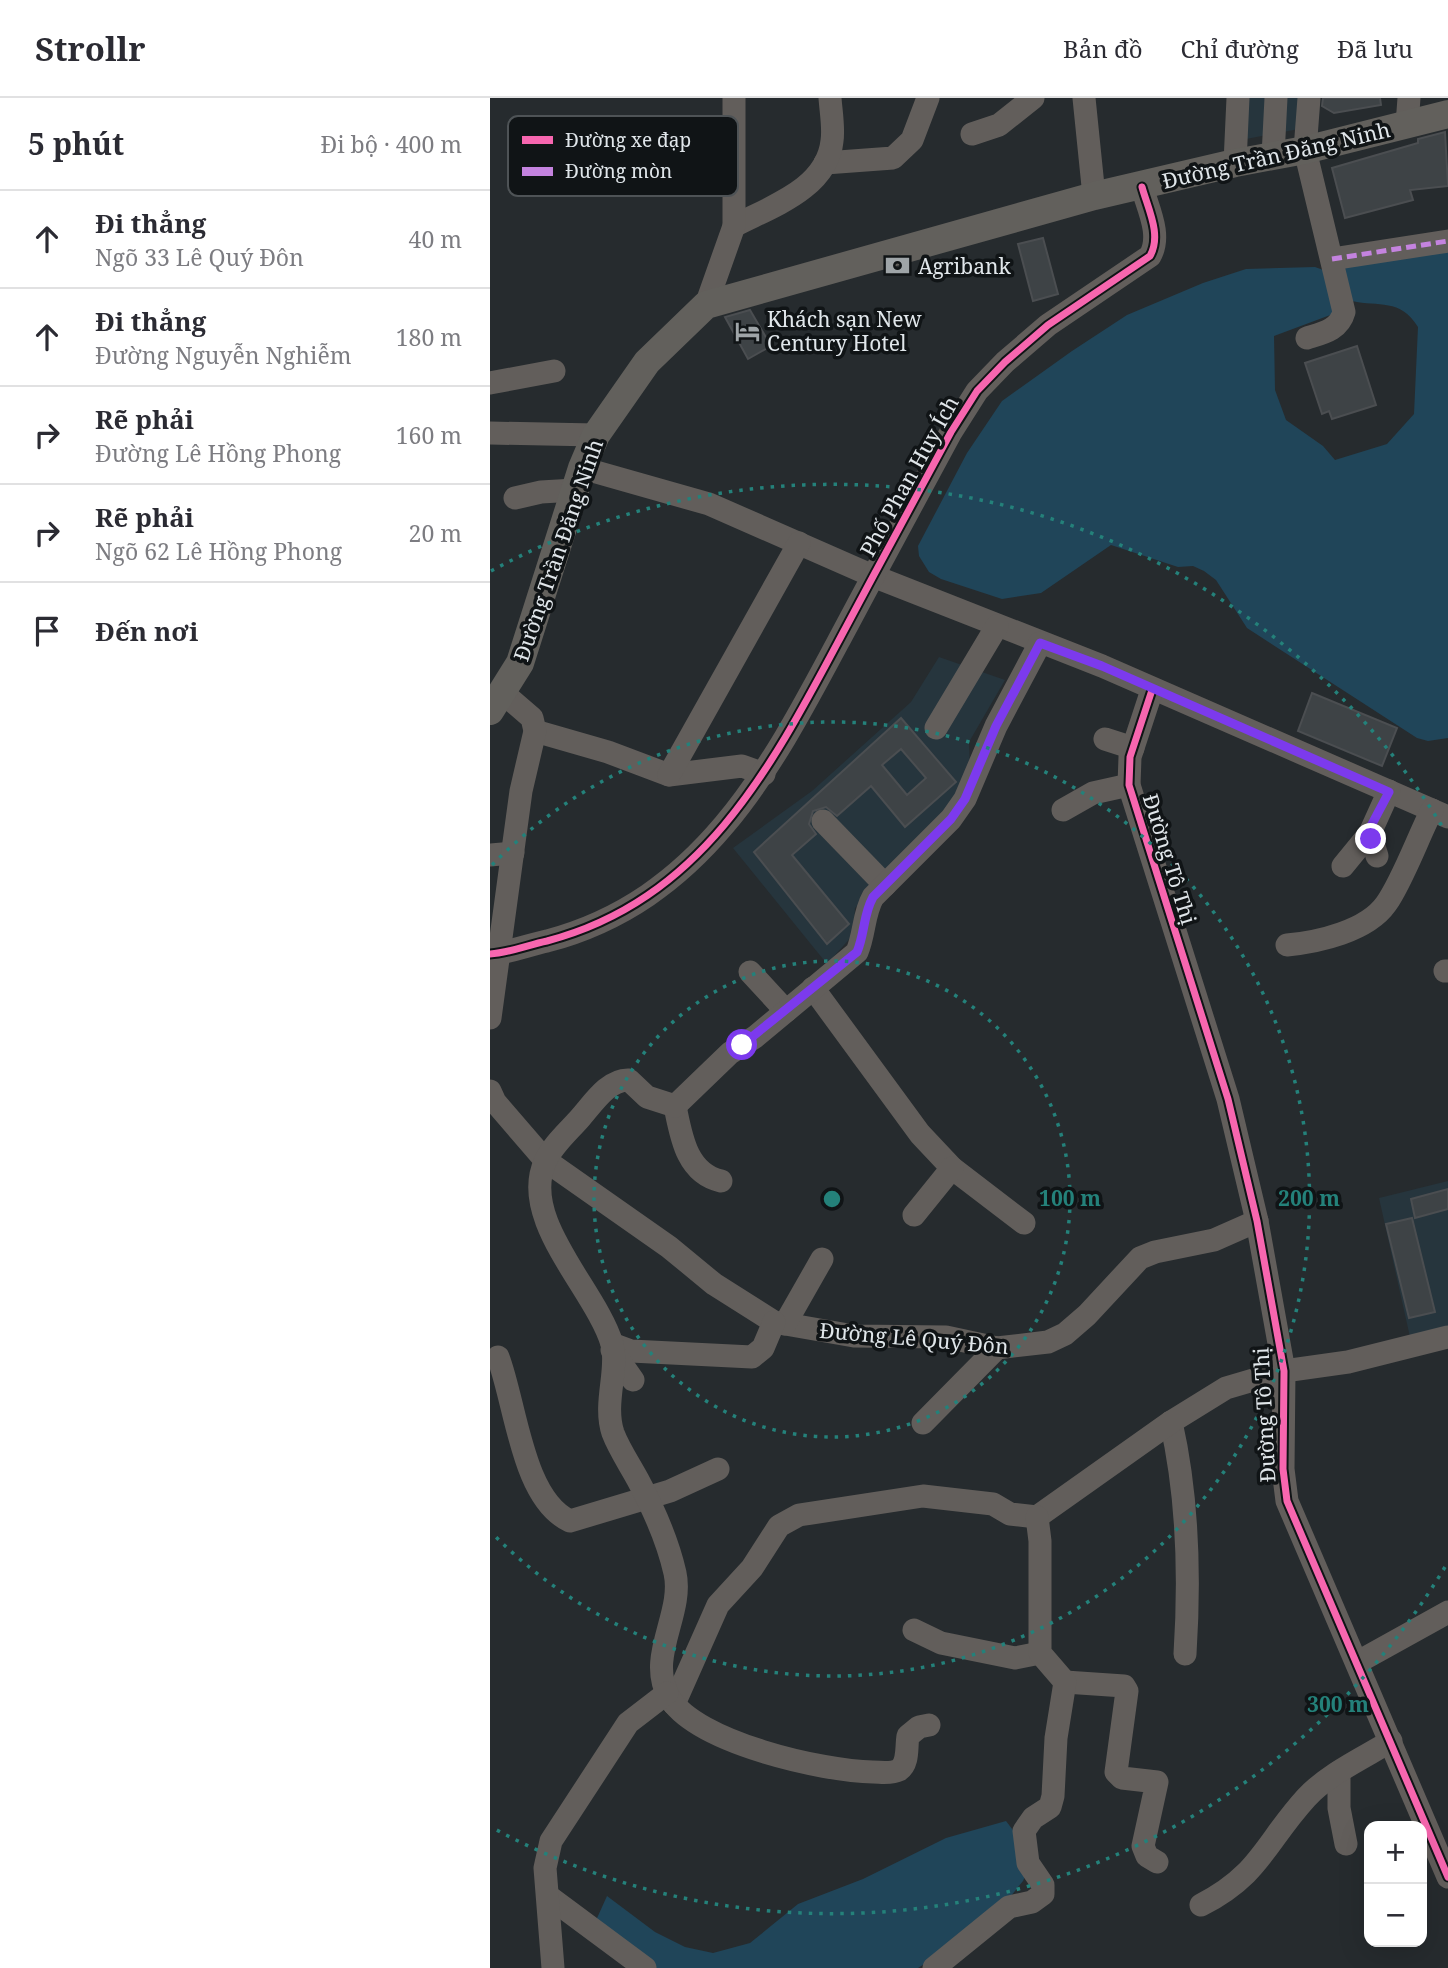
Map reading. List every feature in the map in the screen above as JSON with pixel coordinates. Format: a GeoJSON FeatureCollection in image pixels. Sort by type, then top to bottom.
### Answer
{"type":"FeatureCollection","features":[{"type":"Feature","properties":{"kind":"main road","name":"Đường Trần Đăng Ninh"},"geometry":{"type":"LineString","coordinates":[[496,702],[520,663],[579,479],[596,435],[647,362],[706,305],[1094,196],[1142,187],[1235,163],[1305,150],[1408,111],[1448,114]]}},
{"type":"Feature","properties":{"kind":"street"},"geometry":{"type":"LineString","coordinates":[[734,98],[734,116]]}},
{"type":"Feature","properties":{"kind":"street"},"geometry":{"type":"LineString","coordinates":[[734,226],[802,191],[825,163],[832,142],[830,98]]}},
{"type":"Feature","properties":{"kind":"street"},"geometry":{"type":"LineString","coordinates":[[825,163],[893,158],[912,140],[928,98]]}},
{"type":"Feature","properties":{"kind":"street"},"geometry":{"type":"LineString","coordinates":[[972,134],[999,125],[1033,98]]}},
{"type":"Feature","properties":{"kind":"street"},"geometry":{"type":"LineString","coordinates":[[1084,98],[1094,196]]}},
{"type":"Feature","properties":{"kind":"street"},"geometry":{"type":"LineString","coordinates":[[1235,163],[1238,98]]}},
{"type":"Feature","properties":{"kind":"street"},"geometry":{"type":"LineString","coordinates":[[1273,156],[1276,98]]}},
{"type":"Feature","properties":{"kind":"street"},"geometry":{"type":"LineString","coordinates":[[1307,338],[1329,331],[1342,322],[1344,312],[1305,150],[1309,98]]}},
{"type":"Feature","properties":{"kind":"street","name":"Phố Phan Huy Ích"},"geometry":{"type":"LineString","coordinates":[[493,954],[600,923],[645,898],[677,872],[742,806],[780,750],[951,432],[977,391],[1048,325],[1150,256],[1156,246],[1156,236],[1142,187]]}},
{"type":"Feature","properties":{"kind":"street"},"geometry":{"type":"LineString","coordinates":[[706,305],[734,226],[734,196]]}},
{"type":"Feature","properties":{"kind":"street"},"geometry":{"type":"LineString","coordinates":[[1332,259],[1448,241]]}},
{"type":"Feature","properties":{"kind":"street"},"geometry":{"type":"LineString","coordinates":[[490,383],[554,371]]}},
{"type":"Feature","properties":{"kind":"street"},"geometry":{"type":"LineString","coordinates":[[490,433],[596,435]]}},
{"type":"Feature","properties":{"kind":"street"},"geometry":{"type":"LineString","coordinates":[[515,498],[579,479],[709,503],[873,576],[1102,666],[1440,813],[1386,905],[1367,920],[1340,933],[1322,939],[1287,944]]}},
{"type":"Feature","properties":{"kind":"street"},"geometry":{"type":"LineString","coordinates":[[669,775],[799,543]]}},
{"type":"Feature","properties":{"kind":"street"},"geometry":{"type":"LineString","coordinates":[[936,729],[997,626]]}},
{"type":"Feature","properties":{"kind":"street"},"geometry":{"type":"LineString","coordinates":[[675,1106],[730,1054],[857,952],[862,940],[864,912],[885,885],[951,819],[965,799],[996,726],[1040,643]]}},
{"type":"Feature","properties":{"kind":"street","name":"Đường Tô Thị"},"geometry":{"type":"LineString","coordinates":[[1152,690],[1133,748],[1129,785],[1228,1099],[1257,1221],[1284,1371],[1283,1469],[1287,1501],[1448,1877]]}},
{"type":"Feature","properties":{"kind":"street"},"geometry":{"type":"LineString","coordinates":[[490,1018],[501,854],[521,791],[535,731],[532,718],[496,702]]}},
{"type":"Feature","properties":{"kind":"street"},"geometry":{"type":"LineString","coordinates":[[535,731],[608,752],[669,775],[742,766],[764,775]]}},
{"type":"Feature","properties":{"kind":"street"},"geometry":{"type":"LineString","coordinates":[[1105,739],[1133,748]]}},
{"type":"Feature","properties":{"kind":"street"},"geometry":{"type":"LineString","coordinates":[[1063,810],[1093,793],[1129,785]]}},
{"type":"Feature","properties":{"kind":"street"},"geometry":{"type":"LineString","coordinates":[[1343,866],[1370,833],[1389,792]]}},
{"type":"Feature","properties":{"kind":"street"},"geometry":{"type":"LineString","coordinates":[[823,821],[885,885]]}},
{"type":"Feature","properties":{"kind":"street"},"geometry":{"type":"LineString","coordinates":[[1370,833],[1377,856]]}},
{"type":"Feature","properties":{"kind":"street"},"geometry":{"type":"LineString","coordinates":[[750,972],[786,1011]]}},
{"type":"Feature","properties":{"kind":"street"},"geometry":{"type":"LineString","coordinates":[[813,988],[920,1134],[952,1168],[1024,1223]]}},
{"type":"Feature","properties":{"kind":"street"},"geometry":{"type":"LineString","coordinates":[[634,1380],[612,1347],[544,1216],[537,1186],[545,1160],[599,1096],[620,1079],[629,1080],[647,1097],[675,1106]]}},
{"type":"Feature","properties":{"kind":"street","name":"Đường Lê Quý Đôn"},"geometry":{"type":"LineString","coordinates":[[490,1091],[495,1102],[545,1160],[669,1247],[714,1284],[779,1323],[854,1336],[946,1337],[997,1348],[1028,1346],[1065,1334],[1087,1315],[1140,1258],[1155,1252],[1214,1240],[1257,1221]]}},
{"type":"Feature","properties":{"kind":"street"},"geometry":{"type":"LineString","coordinates":[[675,1106],[683,1147],[694,1163],[722,1181]]}},
{"type":"Feature","properties":{"kind":"street"},"geometry":{"type":"LineString","coordinates":[[914,1215],[952,1168]]}},
{"type":"Feature","properties":{"kind":"street"},"geometry":{"type":"LineString","coordinates":[[612,1347],[631,1351],[752,1357],[763,1348],[822,1259]]}},
{"type":"Feature","properties":{"kind":"street"},"geometry":{"type":"LineString","coordinates":[[553,1968],[546,1855],[551,1841],[628,1723],[671,1698],[718,1605],[752,1568],[772,1534],[785,1521],[799,1515],[923,1496],[993,1504],[1010,1514],[1037,1517],[1171,1422],[1226,1388],[1284,1371],[1349,1362],[1448,1336]]}},
{"type":"Feature","properties":{"kind":"street"},"geometry":{"type":"LineString","coordinates":[[612,1347],[609,1412],[614,1434],[647,1497],[676,1579],[662,1667],[671,1698],[694,1720],[730,1739],[812,1766],[845,1772],[892,1772],[900,1769],[906,1762],[908,1736],[919,1727],[929,1725]]}},
{"type":"Feature","properties":{"kind":"street"},"geometry":{"type":"LineString","coordinates":[[923,1423],[997,1348]]}},
{"type":"Feature","properties":{"kind":"street"},"geometry":{"type":"LineString","coordinates":[[498,1357],[539,1493],[550,1508],[569,1521]]}},
{"type":"Feature","properties":{"kind":"street"},"geometry":{"type":"LineString","coordinates":[[1171,1422],[1183,1502],[1188,1590],[1185,1654]]}},
{"type":"Feature","properties":{"kind":"street"},"geometry":{"type":"LineString","coordinates":[[546,1528],[691,1483],[718,1469]]}},
{"type":"Feature","properties":{"kind":"street"},"geometry":{"type":"LineString","coordinates":[[1037,1517],[1040,1541],[1040,1653],[1065,1682],[1124,1686],[1128,1691],[1116,1772],[1122,1778],[1157,1782],[1143,1846],[1147,1856],[1157,1862]]}},
{"type":"Feature","properties":{"kind":"street"},"geometry":{"type":"LineString","coordinates":[[1358,1662],[1448,1612]]}},
{"type":"Feature","properties":{"kind":"street"},"geometry":{"type":"LineString","coordinates":[[914,1630],[941,1643],[1015,1658],[1040,1653]]}},
{"type":"Feature","properties":{"kind":"street"},"geometry":{"type":"LineString","coordinates":[[934,1968],[1009,1907],[1032,1902],[1043,1894],[1043,1885],[1028,1863],[1024,1831],[1033,1818],[1050,1807],[1056,1738],[1065,1682]]}},
{"type":"Feature","properties":{"kind":"street"},"geometry":{"type":"LineString","coordinates":[[1201,1905],[1240,1882],[1306,1798],[1339,1772],[1391,1741]]}},
{"type":"Feature","properties":{"kind":"street"},"geometry":{"type":"LineString","coordinates":[[1339,1772],[1339,1808],[1346,1844]]}},
{"type":"Feature","properties":{"kind":"street"},"geometry":{"type":"LineString","coordinates":[[548,1896],[645,1968]]}},
{"type":"Feature","properties":{"kind":"shaded area"},"geometry":{"type":"Polygon","coordinates":[[[1243,98],[1301,98],[1299,129],[1241,140],[1243,98]]]}},
{"type":"Feature","properties":{"kind":"shaded area"},"geometry":{"type":"Polygon","coordinates":[[[939,657],[1005,680],[969,742],[970,769],[965,789],[855,908],[853,935],[827,964],[733,848],[812,791],[911,702],[939,657]]]}},
{"type":"Feature","properties":{"kind":"shaded area"},"geometry":{"type":"Polygon","coordinates":[[[1448,1181],[1448,1326],[1410,1337],[1379,1198],[1448,1181]]]}},
{"type":"Feature","properties":{"kind":"water"},"geometry":{"type":"Polygon","coordinates":[[[1448,250],[1448,738],[1428,741],[1417,738],[1247,628],[1216,580],[1193,566],[1178,567],[1111,545],[1041,593],[1002,599],[941,579],[929,572],[919,556],[918,546],[967,453],[1002,401],[1127,315],[1203,283],[1246,269],[1315,267],[1326,271],[1336,302],[1333,314],[1274,336],[1275,390],[1286,420],[1323,446],[1335,460],[1387,444],[1414,414],[1418,327],[1411,318],[1396,308],[1352,301],[1339,261],[1448,250]]]}},
{"type":"Feature","properties":{"kind":"water"},"geometry":{"type":"Polygon","coordinates":[[[1006,1821],[1019,1838],[1029,1868],[1023,1881],[988,1924],[918,1968],[650,1968],[593,1927],[607,1896],[655,1932],[685,1947],[713,1953],[750,1943],[798,1904],[863,1879],[946,1838],[1006,1821]]]}},
{"type":"Feature","properties":{"kind":"building"},"geometry":{"type":"Polygon","coordinates":[[[1323,98],[1380,98],[1381,105],[1334,113],[1322,106],[1323,98]]]}},
{"type":"Feature","properties":{"kind":"building"},"geometry":{"type":"Polygon","coordinates":[[[1445,132],[1448,186],[1410,190],[1413,200],[1345,218],[1332,168],[1418,143],[1418,139],[1445,132]]]}},
{"type":"Feature","properties":{"kind":"building"},"geometry":{"type":"Polygon","coordinates":[[[1043,238],[1058,294],[1033,301],[1018,244],[1043,238]]]}},
{"type":"Feature","properties":{"kind":"building","name":"Khách sạn New Century Hotel"},"geometry":{"type":"Polygon","coordinates":[[[750,310],[771,346],[748,359],[725,317],[750,310]]]}},
{"type":"Feature","properties":{"kind":"building"},"geometry":{"type":"Polygon","coordinates":[[[1357,346],[1376,405],[1332,419],[1329,411],[1322,414],[1305,363],[1357,346]]]}},
{"type":"Feature","properties":{"kind":"building"},"geometry":{"type":"Polygon","coordinates":[[[1312,693],[1397,728],[1382,766],[1298,731],[1312,693]]]}},
{"type":"Feature","properties":{"kind":"building"},"geometry":{"type":"Polygon","coordinates":[[[901,718],[956,782],[905,827],[871,786],[837,816],[826,807],[813,811],[809,824],[816,834],[792,855],[849,924],[827,944],[754,852],[901,718]],[[901,749],[882,765],[907,795],[926,778],[901,749]]]}},
{"type":"Feature","properties":{"kind":"building"},"geometry":{"type":"Polygon","coordinates":[[[1448,1189],[1448,1209],[1415,1218],[1411,1199],[1448,1189]]]}},
{"type":"Feature","properties":{"kind":"building"},"geometry":{"type":"Polygon","coordinates":[[[1412,1218],[1435,1312],[1409,1318],[1386,1224],[1412,1218]]]}},
{"type":"Feature","properties":{"kind":"marked path"},"geometry":{"type":"LineString","coordinates":[[1332,259],[1448,241]]}},
{"type":"Feature","properties":{"kind":"cycle path"},"geometry":{"type":"LineString","coordinates":[[490,954],[547,941],[603,921],[651,893],[692,859],[729,819],[791,728],[951,432],[977,391],[1005,362],[1048,325],[1150,256],[1155,239],[1142,187]]}},
{"type":"Feature","properties":{"kind":"cycle path"},"geometry":{"type":"LineString","coordinates":[[1152,690],[1130,757],[1129,785],[1228,1099],[1257,1221],[1284,1371],[1283,1469],[1287,1501],[1448,1877]]}},
{"type":"Feature","properties":{"kind":"place","name":"Agribank"},"geometry":{"type":"Point","coordinates":[898,266]}},
{"type":"Feature","properties":{"kind":"place","name":"Khách sạn New Century Hotel"},"geometry":{"type":"Point","coordinates":[747,331]}},
{"type":"Feature","properties":{"kind":"route"},"geometry":{"type":"LineString","coordinates":[[742,1045],[857,952],[862,940],[864,912],[873,897],[951,819],[965,799],[996,726],[1040,643],[1102,666],[1389,792],[1371,826],[1371,839]]}}]}
